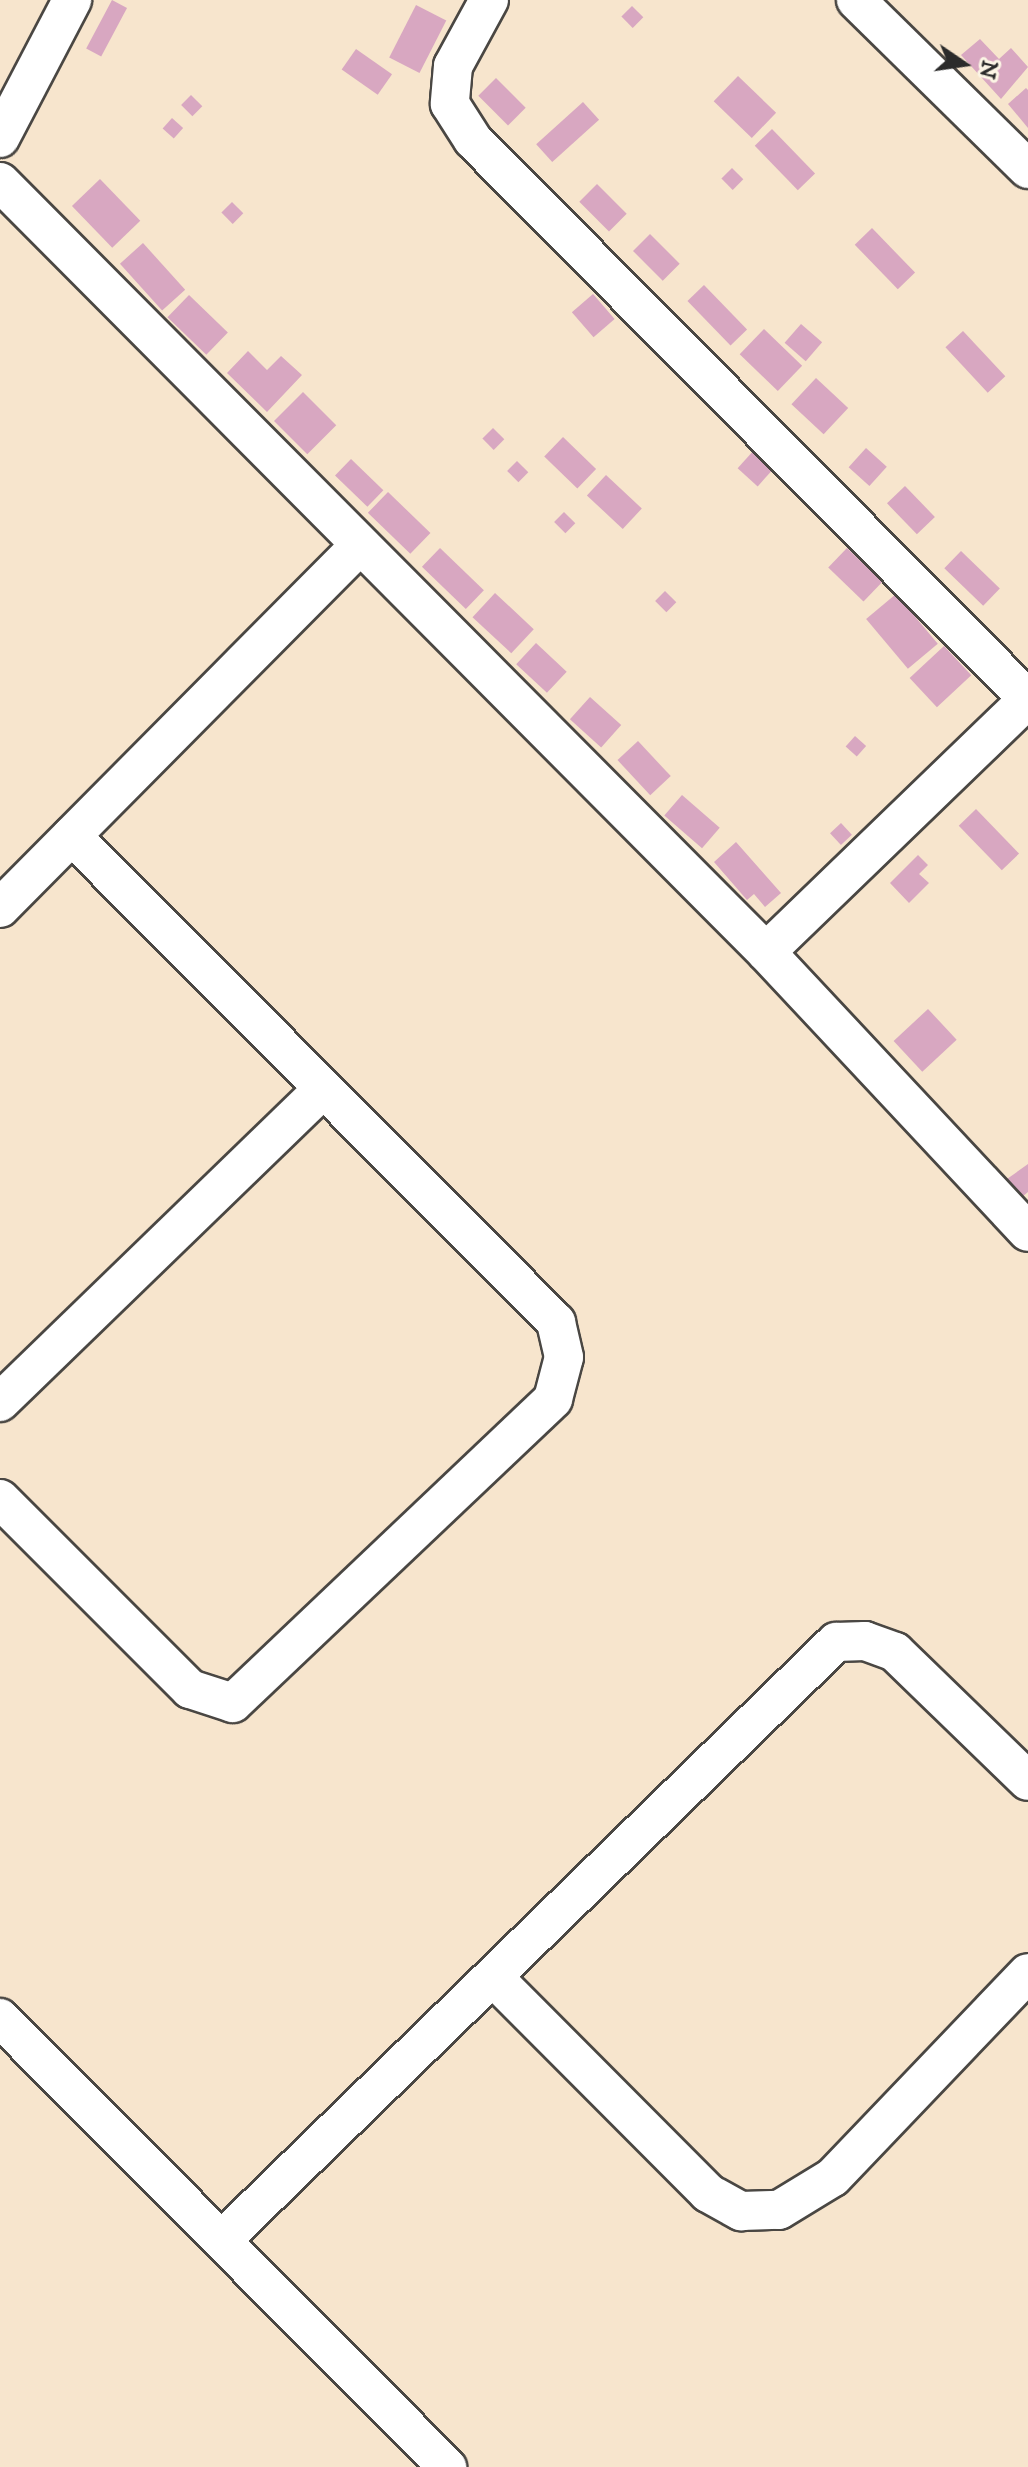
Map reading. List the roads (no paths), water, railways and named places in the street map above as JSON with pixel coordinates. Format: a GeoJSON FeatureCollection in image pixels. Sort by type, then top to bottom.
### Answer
{"type":"FeatureCollection","features":[{"type":"Feature","properties":{"kind":"street"},"geometry":{"type":"LineString","coordinates":[[0,138],[72,0]]}},
{"type":"Feature","properties":{"kind":"street"},"geometry":{"type":"LineString","coordinates":[[489,0],[453,66],[450,104],[473,140],[1028,699],[766,952]]}},
{"type":"Feature","properties":{"kind":"street"},"geometry":{"type":"LineString","coordinates":[[856,0],[1028,169]]}},
{"type":"Feature","properties":{"kind":"street"},"geometry":{"type":"LineString","coordinates":[[0,182],[358,547],[766,952],[1028,1232]]}},
{"type":"Feature","properties":{"kind":"street"},"geometry":{"type":"LineString","coordinates":[[0,908],[358,547]]}},
{"type":"Feature","properties":{"kind":"street"},"geometry":{"type":"LineString","coordinates":[[0,1499],[190,1689],[233,1703],[553,1399],[564,1357],[556,1322],[72,836]]}},
{"type":"Feature","properties":{"kind":"street"},"geometry":{"type":"LineString","coordinates":[[0,1402],[323,1089]]}},
{"type":"Feature","properties":{"kind":"street"},"geometry":{"type":"LineString","coordinates":[[225,2237],[495,1979],[836,1642],[865,1641],[895,1652],[1028,1781]]}},
{"type":"Feature","properties":{"kind":"street"},"geometry":{"type":"LineString","coordinates":[[495,1979],[708,2193],[741,2211],[779,2210],[833,2177],[1028,1973]]}},
{"type":"Feature","properties":{"kind":"street"},"geometry":{"type":"LineString","coordinates":[[0,2018],[225,2237],[447,2467]]}}]}
